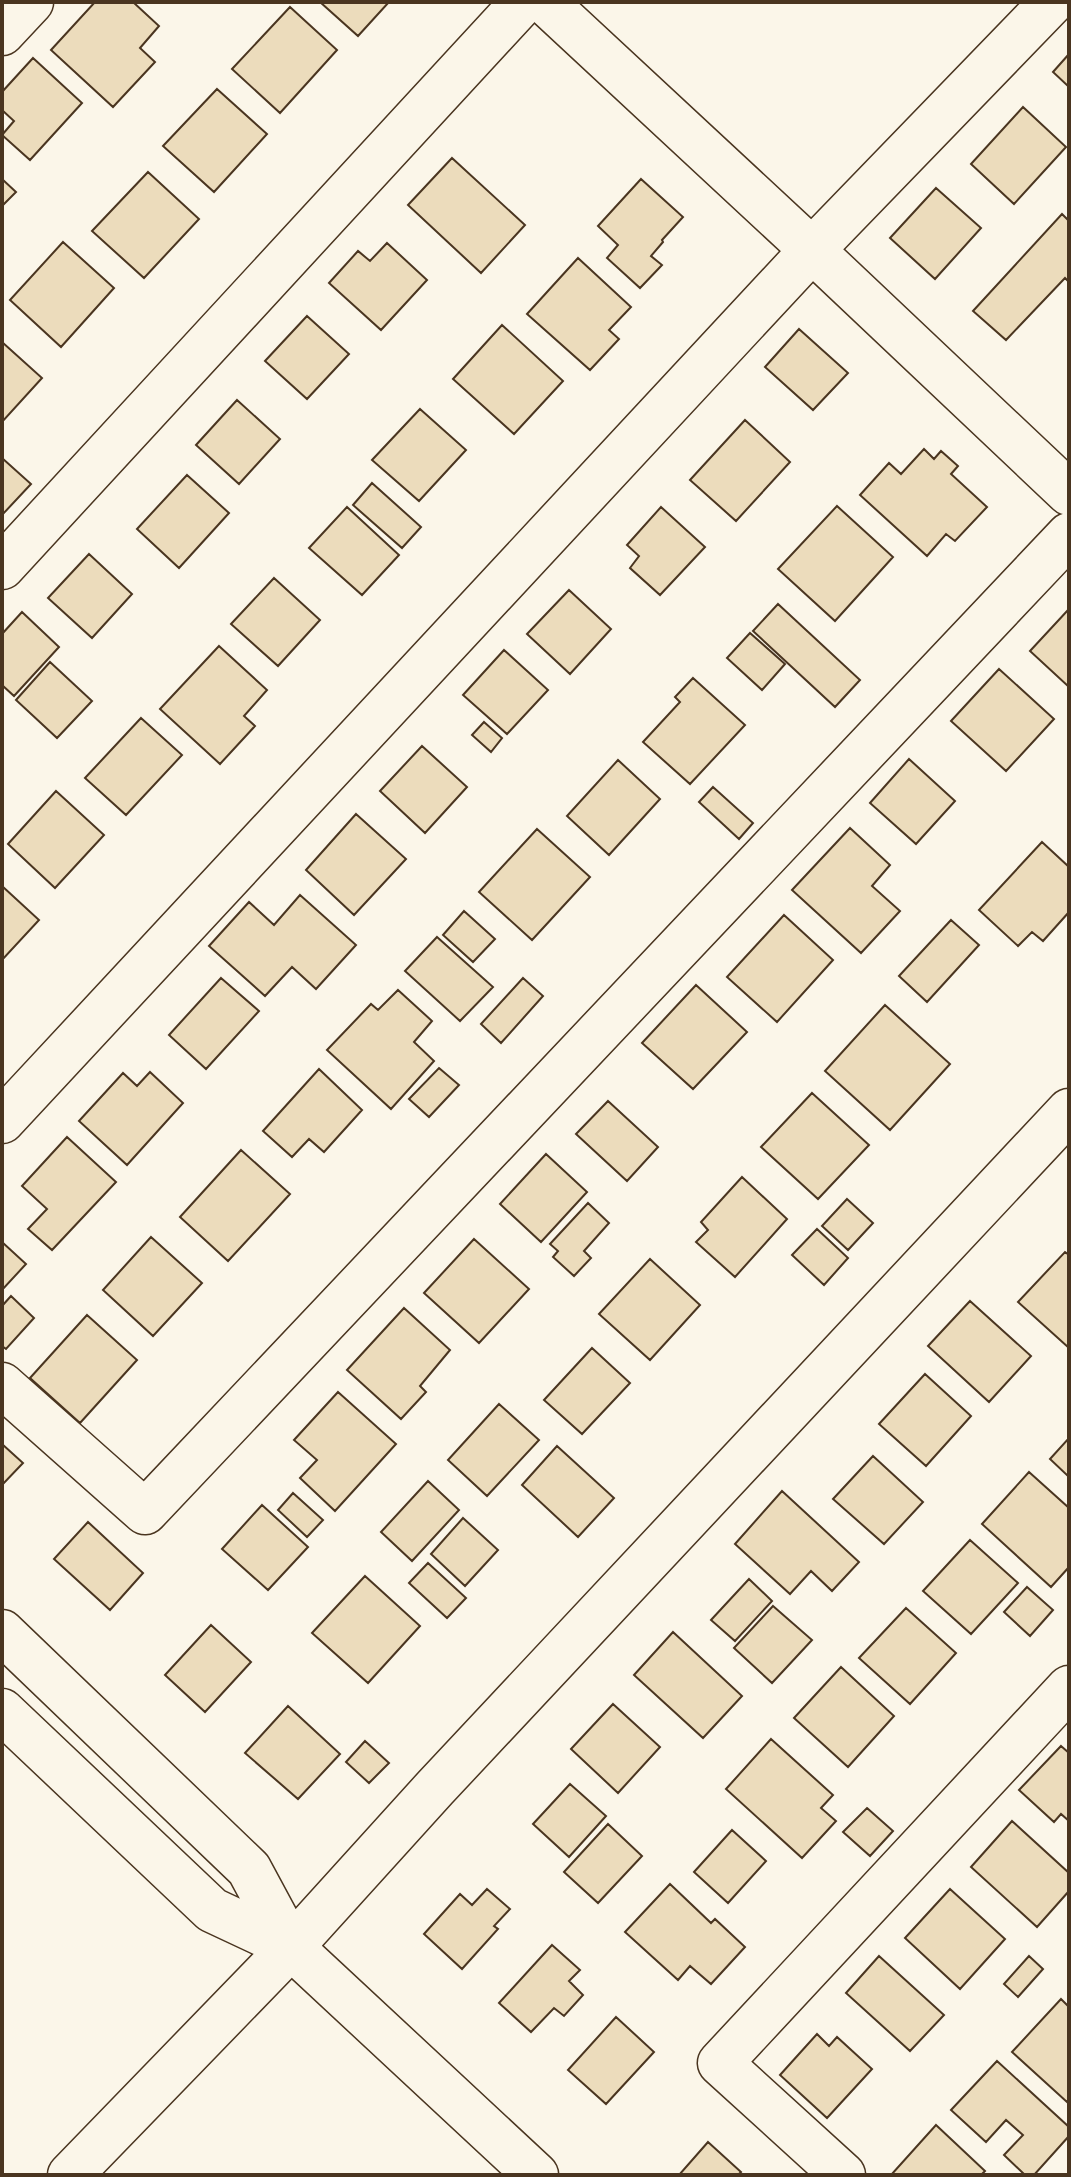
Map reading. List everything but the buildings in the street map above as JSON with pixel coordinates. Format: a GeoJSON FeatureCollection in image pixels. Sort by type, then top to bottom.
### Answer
{"type":"FeatureCollection","features":[{"type":"Feature","properties":{"kind":"street"},"geometry":{"type":"LineString","coordinates":[[2,33],[31,2]]}},
{"type":"Feature","properties":{"kind":"street"},"geometry":{"type":"LineString","coordinates":[[2,567],[523,2]]}},
{"type":"Feature","properties":{"kind":"street"},"geometry":{"type":"LineString","coordinates":[[545,2],[1069,493]]}},
{"type":"Feature","properties":{"kind":"street"},"geometry":{"type":"LineString","coordinates":[[2,1121],[812,250],[1052,2]]}},
{"type":"Feature","properties":{"kind":"street"},"geometry":{"type":"LineString","coordinates":[[2,1385],[145,1512],[1069,535]]}},
{"type":"Feature","properties":{"kind":"street"},"geometry":{"type":"LineString","coordinates":[[70,2175],[291,1947],[435,1788],[1069,1111]]}},
{"type":"Feature","properties":{"kind":"street"},"geometry":{"type":"LineString","coordinates":[[2,1632],[249,1869],[291,1947]]}},
{"type":"Feature","properties":{"kind":"street"},"geometry":{"type":"LineString","coordinates":[[843,2175],[720,2063],[1069,1688]]}},
{"type":"Feature","properties":{"kind":"street"},"geometry":{"type":"LineString","coordinates":[[2,1711],[212,1910],[291,1947],[536,2175]]}}]}
